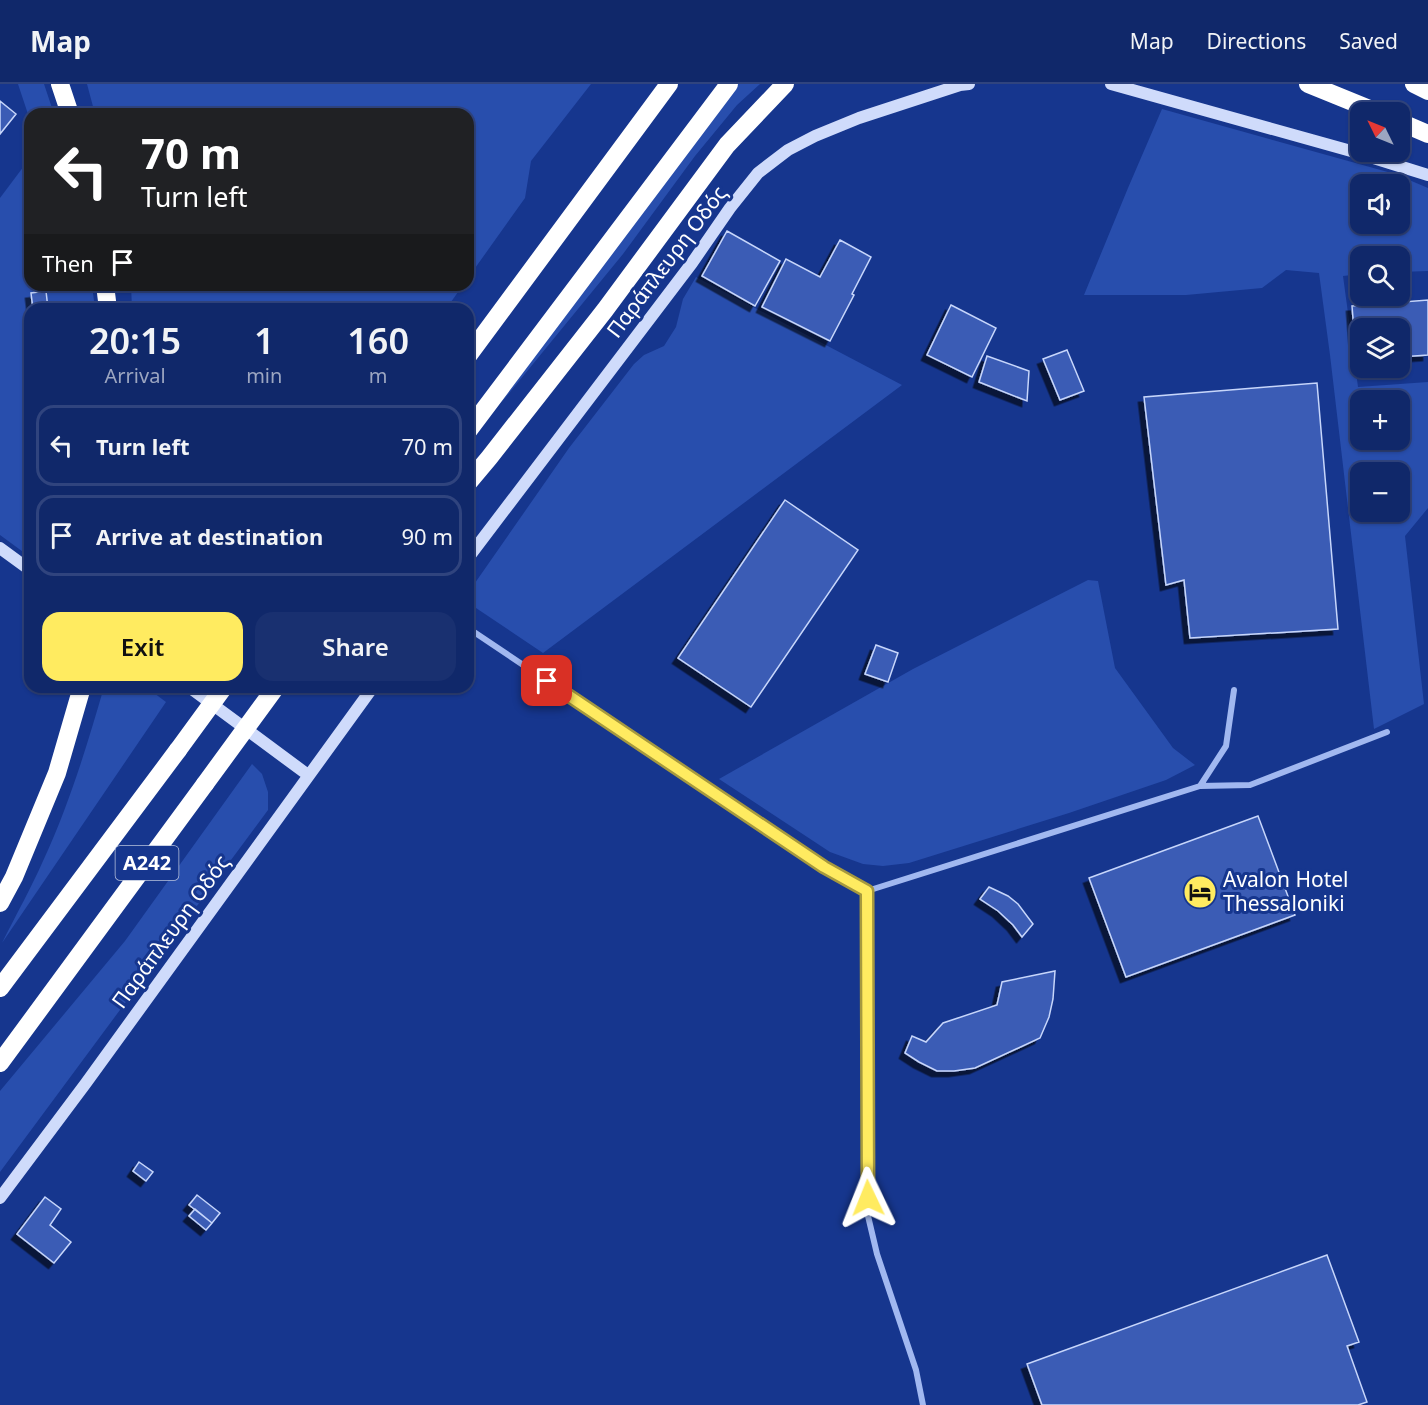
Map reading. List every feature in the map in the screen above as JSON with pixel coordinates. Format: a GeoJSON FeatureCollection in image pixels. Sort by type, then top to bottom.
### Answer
{"type":"FeatureCollection","features":[{"type":"Feature","properties":{"kind":"highway"},"geometry":{"type":"LineString","coordinates":[[60,84],[68,108]]}},
{"type":"Feature","properties":{"kind":"highway"},"geometry":{"type":"LineString","coordinates":[[474,348],[669,84]]}},
{"type":"Feature","properties":{"kind":"highway"},"geometry":{"type":"LineString","coordinates":[[474,423],[729,84]]}},
{"type":"Feature","properties":{"kind":"highway"},"geometry":{"type":"LineString","coordinates":[[474,476],[605,310],[727,145],[785,84]]}},
{"type":"Feature","properties":{"kind":"highway"},"geometry":{"type":"LineString","coordinates":[[1308,84],[1352,102]]}},
{"type":"Feature","properties":{"kind":"highway"},"geometry":{"type":"LineString","coordinates":[[1414,84],[1428,91]]}},
{"type":"Feature","properties":{"kind":"highway"},"geometry":{"type":"LineString","coordinates":[[1410,126],[1428,134]]}},
{"type":"Feature","properties":{"kind":"highway"},"geometry":{"type":"LineString","coordinates":[[0,903],[14,876],[57,773],[81,693]]}},
{"type":"Feature","properties":{"kind":"highway"},"geometry":{"type":"LineString","coordinates":[[0,988],[220,693]]}},
{"type":"Feature","properties":{"kind":"highway","name":"Α242"},"geometry":{"type":"LineString","coordinates":[[0,1064],[272,693]]}},
{"type":"Feature","properties":{"kind":"street","name":"Παράπλευρη Οδός"},"geometry":{"type":"LineString","coordinates":[[474,550],[693,263],[730,208],[758,173],[788,150],[815,136],[859,118],[969,84]]}},
{"type":"Feature","properties":{"kind":"street"},"geometry":{"type":"LineString","coordinates":[[1111,84],[1428,175]]}},
{"type":"Feature","properties":{"kind":"street"},"geometry":{"type":"LineString","coordinates":[[0,548],[24,566]]}},
{"type":"Feature","properties":{"kind":"street"},"geometry":{"type":"LineString","coordinates":[[474,632],[824,867],[867,891],[1200,786],[1250,785],[1387,732]]}},
{"type":"Feature","properties":{"kind":"street"},"geometry":{"type":"LineString","coordinates":[[1200,786],[1226,746],[1234,690]]}},
{"type":"Feature","properties":{"kind":"street"},"geometry":{"type":"LineString","coordinates":[[197,693],[308,775]]}},
{"type":"Feature","properties":{"kind":"street","name":"Παράπλευρη Οδός"},"geometry":{"type":"LineString","coordinates":[[0,1198],[93,1074],[369,693]]}},
{"type":"Feature","properties":{"kind":"street"},"geometry":{"type":"LineString","coordinates":[[867,891],[868,1216],[877,1254],[916,1370],[923,1405]]}},
{"type":"Feature","properties":{"kind":"shaded area"},"geometry":{"type":"Polygon","coordinates":[[[18,84],[44,84],[52,108],[26,108],[18,84]]]}},
{"type":"Feature","properties":{"kind":"shaded area"},"geometry":{"type":"Polygon","coordinates":[[[87,84],[591,84],[531,161],[525,198],[474,270],[474,108],[93,108],[87,84]]]}},
{"type":"Feature","properties":{"kind":"shaded area"},"geometry":{"type":"Polygon","coordinates":[[[736,84],[760,84],[737,105],[695,156],[623,254],[501,403],[634,216],[736,84]]]}},
{"type":"Feature","properties":{"kind":"shaded area"},"geometry":{"type":"Polygon","coordinates":[[[1162,109],[1395,174],[1350,174],[1350,234],[1410,234],[1410,180],[1428,188],[1428,271],[1410,272],[1410,246],[1350,246],[1350,275],[1343,276],[1350,328],[1350,378],[1357,378],[1358,387],[1428,382],[1428,508],[1405,536],[1424,704],[1374,729],[1319,273],[1286,270],[1262,288],[1186,295],[1084,295],[1162,109]]]}},
{"type":"Feature","properties":{"kind":"shaded area"},"geometry":{"type":"Polygon","coordinates":[[[24,166],[24,291],[93,291],[94,303],[24,303],[24,553],[0,535],[0,198],[24,166]]]}},
{"type":"Feature","properties":{"kind":"shaded area"},"geometry":{"type":"Polygon","coordinates":[[[696,277],[902,385],[543,653],[474,607],[474,584],[569,448],[634,364],[644,355],[664,346],[676,327],[683,299],[696,277]]]}},
{"type":"Feature","properties":{"kind":"shaded area"},"geometry":{"type":"Polygon","coordinates":[[[131,291],[459,291],[450,303],[132,303],[131,291]]]}},
{"type":"Feature","properties":{"kind":"shaded area"},"geometry":{"type":"Polygon","coordinates":[[[1088,580],[1098,581],[1115,668],[1173,748],[1195,765],[1166,780],[1069,813],[909,863],[883,866],[863,864],[830,852],[719,779],[913,669],[1088,580]]]}},
{"type":"Feature","properties":{"kind":"shaded area"},"geometry":{"type":"Polygon","coordinates":[[[102,693],[154,693],[166,702],[2,943],[52,840],[84,753],[102,693]]]}},
{"type":"Feature","properties":{"kind":"shaded area"},"geometry":{"type":"Polygon","coordinates":[[[252,764],[262,774],[268,792],[268,810],[0,1172],[0,1091],[125,941],[252,764]]]}},
{"type":"Feature","properties":{"kind":"building"},"geometry":{"type":"Polygon","coordinates":[[[0,101],[16,114],[0,134],[0,101]]]}},
{"type":"Feature","properties":{"kind":"building"},"geometry":{"type":"Polygon","coordinates":[[[727,231],[780,261],[755,306],[702,276],[727,231]]]}},
{"type":"Feature","properties":{"kind":"building"},"geometry":{"type":"Polygon","coordinates":[[[840,240],[871,257],[830,341],[762,307],[786,259],[820,277],[840,240]]]}},
{"type":"Feature","properties":{"kind":"building"},"geometry":{"type":"Polygon","coordinates":[[[46,291],[47,303],[32,303],[31,293],[46,291]]]}},
{"type":"Feature","properties":{"kind":"building"},"geometry":{"type":"Polygon","coordinates":[[[1428,300],[1428,355],[1410,356],[1410,318],[1353,318],[1352,306],[1410,306],[1410,301],[1428,300]]]}},
{"type":"Feature","properties":{"kind":"building"},"geometry":{"type":"Polygon","coordinates":[[[951,305],[996,328],[972,377],[927,355],[951,305]]]}},
{"type":"Feature","properties":{"kind":"building"},"geometry":{"type":"Polygon","coordinates":[[[1067,350],[1084,391],[1060,400],[1043,359],[1067,350]]]}},
{"type":"Feature","properties":{"kind":"building"},"geometry":{"type":"Polygon","coordinates":[[[987,356],[1029,371],[1027,401],[979,382],[987,356]]]}},
{"type":"Feature","properties":{"kind":"building"},"geometry":{"type":"Polygon","coordinates":[[[1317,383],[1338,629],[1190,638],[1184,580],[1166,585],[1144,397],[1317,383]]]}},
{"type":"Feature","properties":{"kind":"building"},"geometry":{"type":"Polygon","coordinates":[[[785,500],[858,550],[751,707],[678,658],[785,500]]]}},
{"type":"Feature","properties":{"kind":"building"},"geometry":{"type":"Polygon","coordinates":[[[876,645],[898,653],[888,682],[865,674],[876,645]]]}},
{"type":"Feature","properties":{"kind":"building"},"geometry":{"type":"Polygon","coordinates":[[[1258,816],[1295,915],[1126,977],[1089,878],[1258,816]]]}},
{"type":"Feature","properties":{"kind":"building"},"geometry":{"type":"Polygon","coordinates":[[[989,887],[1008,896],[1018,904],[1033,924],[1022,937],[998,911],[980,899],[989,887]]]}},
{"type":"Feature","properties":{"kind":"building"},"geometry":{"type":"Polygon","coordinates":[[[1055,971],[1049,1017],[1040,1038],[975,1068],[954,1071],[937,1071],[905,1053],[912,1036],[926,1042],[943,1023],[997,1005],[1002,982],[1055,971]]]}},
{"type":"Feature","properties":{"kind":"building"},"geometry":{"type":"Polygon","coordinates":[[[139,1162],[153,1172],[146,1181],[133,1171],[139,1162]]]}},
{"type":"Feature","properties":{"kind":"building"},"geometry":{"type":"Polygon","coordinates":[[[197,1195],[220,1213],[212,1223],[189,1205],[197,1195]]]}},
{"type":"Feature","properties":{"kind":"building"},"geometry":{"type":"Polygon","coordinates":[[[45,1197],[61,1209],[50,1225],[71,1242],[54,1263],[17,1234],[45,1197]]]}},
{"type":"Feature","properties":{"kind":"building"},"geometry":{"type":"Polygon","coordinates":[[[195,1209],[212,1223],[206,1230],[189,1216],[195,1209]]]}},
{"type":"Feature","properties":{"kind":"building"},"geometry":{"type":"Polygon","coordinates":[[[1327,1255],[1359,1342],[1347,1346],[1367,1402],[1358,1405],[1042,1405],[1027,1364],[1327,1255]]]}},
{"type":"Feature","properties":{"kind":"place","name":"Avalon Hotel Thessaloniki"},"geometry":{"type":"Point","coordinates":[1200,892]}},
{"type":"Feature","properties":{"kind":"route"},"geometry":{"type":"LineString","coordinates":[[547,681],[824,867],[867,891],[868,1198]]}}]}
